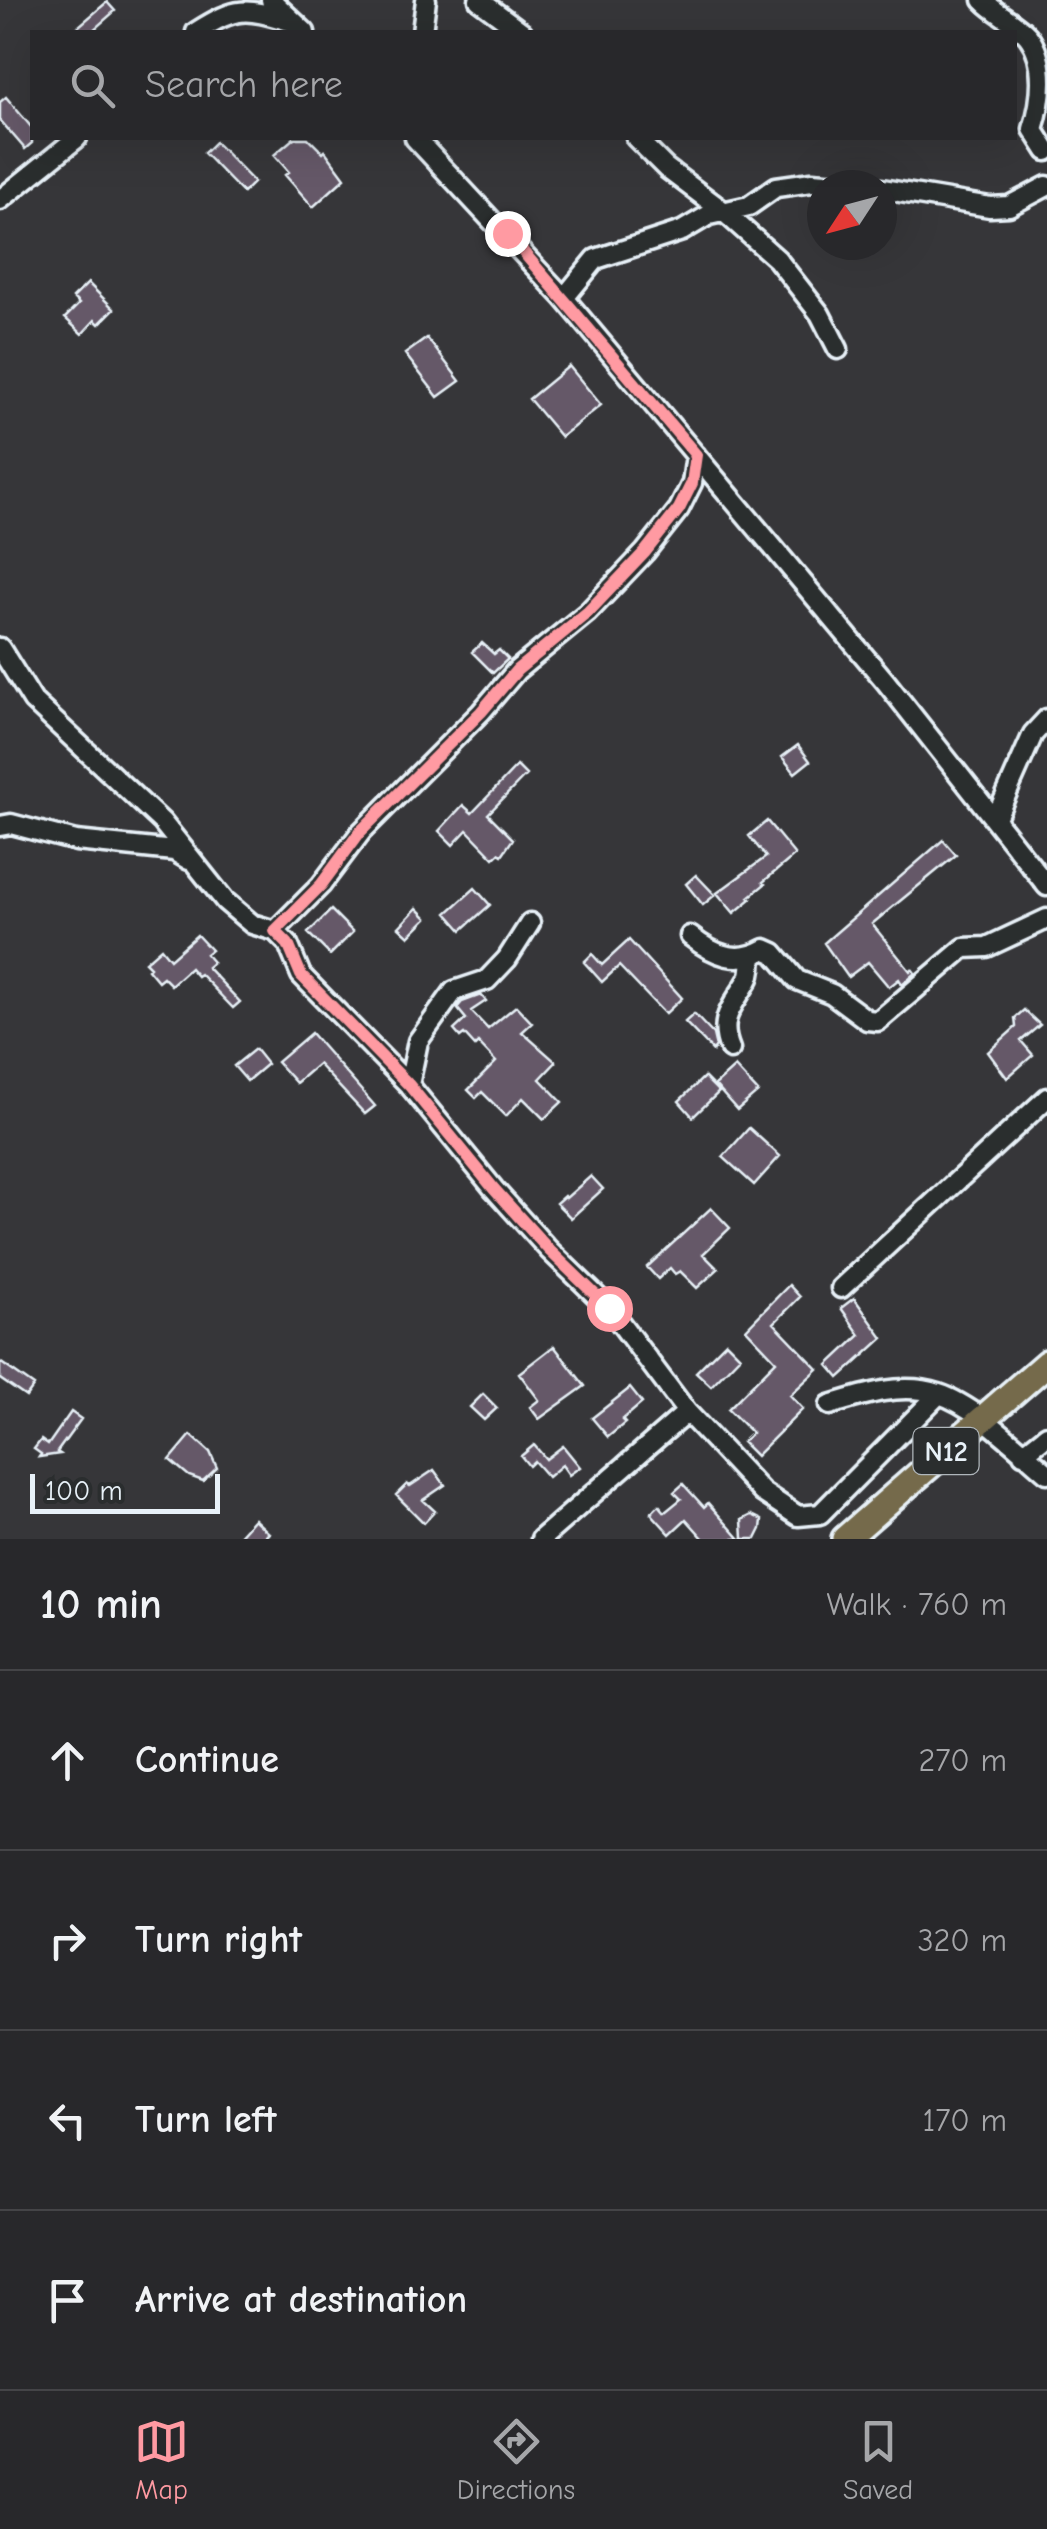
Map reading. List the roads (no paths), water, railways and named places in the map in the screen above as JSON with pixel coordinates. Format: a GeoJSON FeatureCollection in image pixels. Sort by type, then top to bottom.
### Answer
{"type":"FeatureCollection","features":[{"type":"Feature","properties":{"kind":"highway","name":"N12"},"geometry":{"type":"LineString","coordinates":[[845,1539],[1047,1363]]}},
{"type":"Feature","properties":{"kind":"street"},"geometry":{"type":"LineString","coordinates":[[272,0],[299,27]]}},
{"type":"Feature","properties":{"kind":"street"},"geometry":{"type":"LineString","coordinates":[[422,30],[426,0]]}},
{"type":"Feature","properties":{"kind":"street"},"geometry":{"type":"LineString","coordinates":[[479,0],[519,30]]}},
{"type":"Feature","properties":{"kind":"street"},"geometry":{"type":"LineString","coordinates":[[983,0],[1029,36],[1040,63],[1042,81],[1041,104],[1033,129],[1047,151]]}},
{"type":"Feature","properties":{"kind":"street"},"geometry":{"type":"LineString","coordinates":[[200,30],[233,11],[263,14],[299,27]]}},
{"type":"Feature","properties":{"kind":"street"},"geometry":{"type":"LineString","coordinates":[[0,200],[75,140]]}},
{"type":"Feature","properties":{"kind":"street"},"geometry":{"type":"LineString","coordinates":[[417,140],[564,298],[886,682],[1047,886]]}},
{"type":"Feature","properties":{"kind":"street"},"geometry":{"type":"LineString","coordinates":[[638,140],[776,260],[820,314],[838,348]]}},
{"type":"Feature","properties":{"kind":"street"},"geometry":{"type":"LineString","coordinates":[[564,298],[596,259],[682,231],[708,214],[749,206],[776,187],[807,183]]}},
{"type":"Feature","properties":{"kind":"street"},"geometry":{"type":"LineString","coordinates":[[897,191],[1009,206],[1047,186]]}},
{"type":"Feature","properties":{"kind":"street"},"geometry":{"type":"LineString","coordinates":[[275,931],[321,885],[360,832],[481,712],[517,670],[588,612],[645,552],[679,509],[692,483],[696,455]]}},
{"type":"Feature","properties":{"kind":"street"},"geometry":{"type":"LineString","coordinates":[[0,648],[33,701],[162,822],[224,901],[252,924],[275,931],[288,944],[301,975],[409,1085],[549,1250],[609,1308],[687,1412],[762,1492],[784,1509],[809,1517],[820,1514],[939,1394]]}},
{"type":"Feature","properties":{"kind":"street"},"geometry":{"type":"LineString","coordinates":[[995,820],[1033,734],[1047,719]]}},
{"type":"Feature","properties":{"kind":"street"},"geometry":{"type":"LineString","coordinates":[[0,826],[25,827],[108,846],[174,851],[198,865]]}},
{"type":"Feature","properties":{"kind":"street"},"geometry":{"type":"LineString","coordinates":[[690,936],[723,956],[752,956],[765,949],[774,953],[796,980],[832,994],[867,1020],[878,1020],[964,948],[988,947],[1047,919]]}},
{"type":"Feature","properties":{"kind":"street"},"geometry":{"type":"LineString","coordinates":[[409,1085],[418,1041],[454,990],[487,980],[507,959],[530,923]]}},
{"type":"Feature","properties":{"kind":"street"},"geometry":{"type":"LineString","coordinates":[[730,1049],[725,1037],[728,1017],[733,999],[750,978],[752,956]]}},
{"type":"Feature","properties":{"kind":"street"},"geometry":{"type":"LineString","coordinates":[[841,1288],[1047,1098]]}},
{"type":"Feature","properties":{"kind":"street"},"geometry":{"type":"LineString","coordinates":[[830,1405],[894,1389],[939,1394],[982,1420],[1047,1473]]}},
{"type":"Feature","properties":{"kind":"street"},"geometry":{"type":"LineString","coordinates":[[540,1539],[687,1412]]}},
{"type":"Feature","properties":{"kind":"street"},"geometry":{"type":"LineString","coordinates":[[1024,1454],[1047,1435]]}}]}
